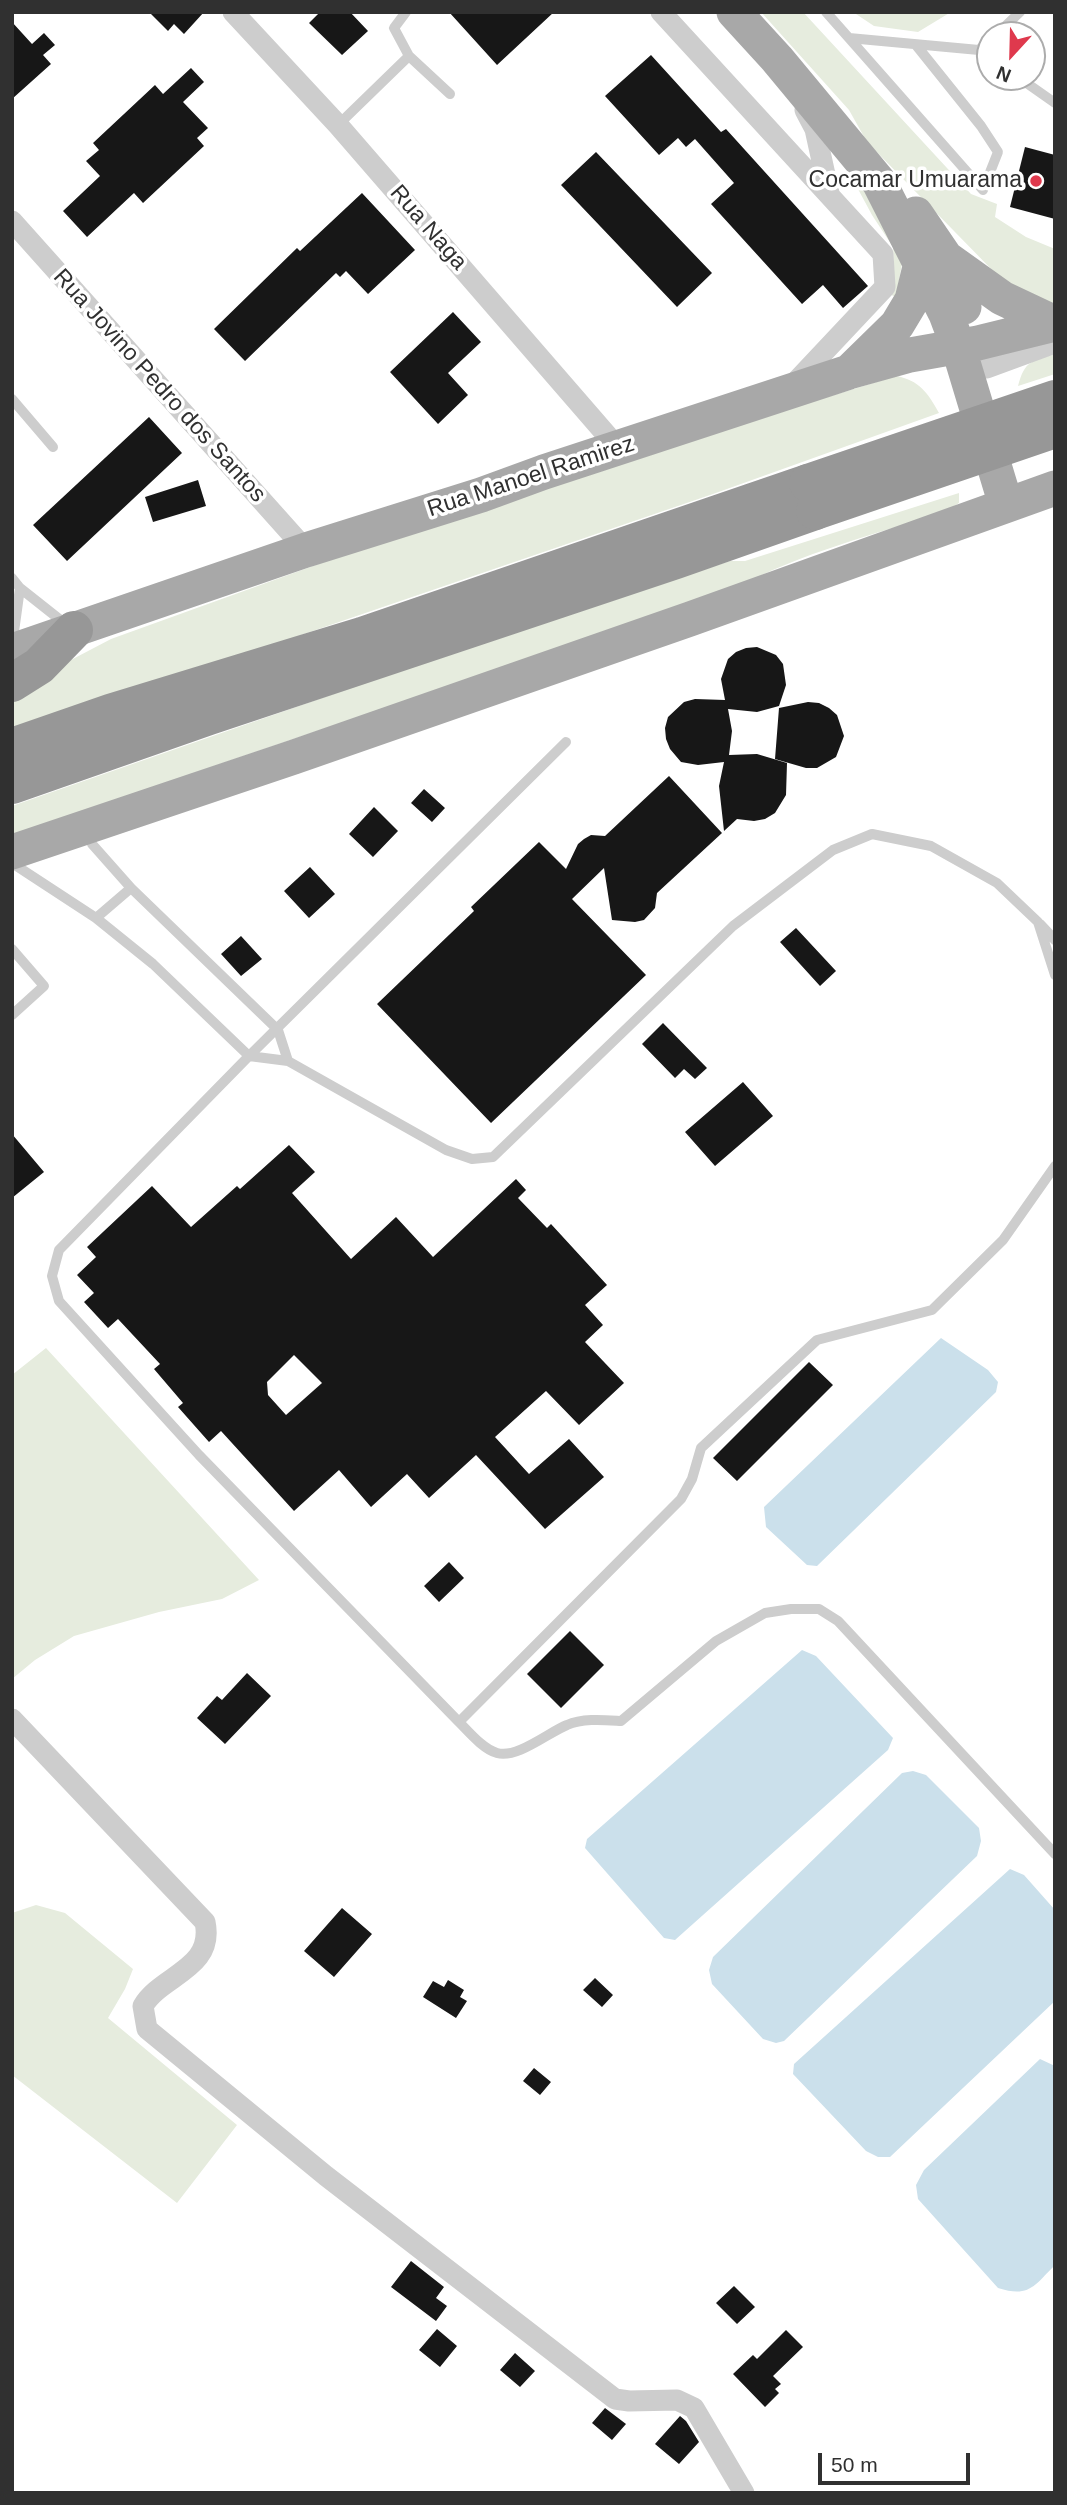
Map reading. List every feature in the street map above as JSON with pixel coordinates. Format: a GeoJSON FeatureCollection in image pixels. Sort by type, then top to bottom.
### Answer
{"type":"FeatureCollection","features":[{"type":"Feature","properties":{"kind":"highway"},"geometry":{"type":"LineString","coordinates":[[12,785],[209,716],[676,560],[811,497],[1055,399]]}},
{"type":"Feature","properties":{"kind":"highway"},"geometry":{"type":"LineString","coordinates":[[12,747],[110,713],[811,497],[1055,429]]}},
{"type":"Feature","properties":{"kind":"highway"},"geometry":{"type":"LineString","coordinates":[[12,683],[39,666],[74,631]]}},
{"type":"Feature","properties":{"kind":"main road"},"geometry":{"type":"LineString","coordinates":[[12,852],[690,619],[1030,497],[974,352],[946,314],[933,261],[879,182],[777,59],[734,12]]}},
{"type":"Feature","properties":{"kind":"main road"},"geometry":{"type":"LineString","coordinates":[[933,261],[1055,323]]}},
{"type":"Feature","properties":{"kind":"main road"},"geometry":{"type":"LineString","coordinates":[[849,372],[897,325],[933,261]]}},
{"type":"Feature","properties":{"kind":"main road","name":"Rua Manoel Ramirez"},"geometry":{"type":"LineString","coordinates":[[12,651],[306,550],[481,495],[849,372],[909,355],[974,352],[1055,323]]}},
{"type":"Feature","properties":{"kind":"street","name":"Rua Naga"},"geometry":{"type":"LineString","coordinates":[[233,12],[338,125],[618,448]]}},
{"type":"Feature","properties":{"kind":"street"},"geometry":{"type":"LineString","coordinates":[[661,12],[883,254],[885,287],[783,394]]}},
{"type":"Feature","properties":{"kind":"street"},"geometry":{"type":"LineString","coordinates":[[777,59],[815,129],[830,195]]}},
{"type":"Feature","properties":{"kind":"street","name":"Rua Jovino Pedro dos Santos"},"geometry":{"type":"LineString","coordinates":[[12,221],[306,550]]}},
{"type":"Feature","properties":{"kind":"street"},"geometry":{"type":"LineString","coordinates":[[974,352],[1055,343]]}},
{"type":"Feature","properties":{"kind":"street"},"geometry":{"type":"LineString","coordinates":[[12,1719],[205,1922],[208,1933],[195,1963],[149,1996],[143,2006],[148,2029],[326,2176],[615,2399],[677,2400],[694,2408],[744,2493]]}},
{"type":"Feature","properties":{"kind":"lane"},"geometry":{"type":"LineString","coordinates":[[406,12],[394,28],[410,55],[450,94]]}},
{"type":"Feature","properties":{"kind":"lane"},"geometry":{"type":"LineString","coordinates":[[826,12],[983,190],[998,152],[916,45]]}},
{"type":"Feature","properties":{"kind":"lane"},"geometry":{"type":"LineString","coordinates":[[849,38],[976,50]]}},
{"type":"Feature","properties":{"kind":"lane"},"geometry":{"type":"LineString","coordinates":[[338,125],[410,55]]}},
{"type":"Feature","properties":{"kind":"lane"},"geometry":{"type":"LineString","coordinates":[[1038,91],[1055,103]]}},
{"type":"Feature","properties":{"kind":"lane"},"geometry":{"type":"LineString","coordinates":[[12,399],[53,447]]}},
{"type":"Feature","properties":{"kind":"lane"},"geometry":{"type":"LineString","coordinates":[[12,578],[20,588],[74,631]]}},
{"type":"Feature","properties":{"kind":"lane"},"geometry":{"type":"LineString","coordinates":[[12,646],[20,588]]}},
{"type":"Feature","properties":{"kind":"lane"},"geometry":{"type":"LineString","coordinates":[[566,742],[249,1056],[59,1250],[52,1276],[59,1301],[199,1455],[459,1722],[480,1742],[497,1753],[514,1752],[569,1724],[599,1720],[621,1721],[716,1641],[765,1614],[791,1609],[818,1609],[838,1620],[1055,1854]]}},
{"type":"Feature","properties":{"kind":"lane"},"geometry":{"type":"LineString","coordinates":[[88,828],[92,844],[131,888],[278,1030],[288,1061]]}},
{"type":"Feature","properties":{"kind":"lane"},"geometry":{"type":"LineString","coordinates":[[12,863],[96,918],[153,964],[249,1056],[288,1061],[446,1150],[472,1159],[493,1157],[733,926],[833,850],[872,834],[931,846],[997,883],[1055,940]]}},
{"type":"Feature","properties":{"kind":"lane"},"geometry":{"type":"LineString","coordinates":[[96,918],[131,888]]}},
{"type":"Feature","properties":{"kind":"lane"},"geometry":{"type":"LineString","coordinates":[[1038,922],[1055,975]]}},
{"type":"Feature","properties":{"kind":"lane"},"geometry":{"type":"LineString","coordinates":[[12,948],[44,986],[12,1015]]}},
{"type":"Feature","properties":{"kind":"lane"},"geometry":{"type":"LineString","coordinates":[[459,1722],[681,1499],[692,1479],[701,1448],[817,1340],[932,1310],[1003,1240],[1055,1166]]}},
{"type":"Feature","properties":{"kind":"shaded area"},"geometry":{"type":"Polygon","coordinates":[[[761,12],[803,12],[971,194],[997,204],[995,217],[1026,237],[1055,249],[1055,306],[1021,291],[997,275],[867,142],[849,110],[761,12]]]}},
{"type":"Feature","properties":{"kind":"shaded area"},"geometry":{"type":"Polygon","coordinates":[[[853,12],[951,12],[918,32],[874,26],[853,12]]]}},
{"type":"Feature","properties":{"kind":"shaded area"},"geometry":{"type":"Polygon","coordinates":[[[851,176],[881,209],[903,258],[896,297],[889,294],[894,265],[893,247],[851,176]]]}},
{"type":"Feature","properties":{"kind":"shaded area"},"geometry":{"type":"Polygon","coordinates":[[[1055,354],[1055,374],[1018,386],[1023,371],[1030,363],[1055,354]]]}},
{"type":"Feature","properties":{"kind":"shaded area"},"geometry":{"type":"Polygon","coordinates":[[[896,376],[922,388],[939,413],[713,494],[12,734],[12,697],[48,672],[111,639],[349,553],[671,445],[896,376]]]}},
{"type":"Feature","properties":{"kind":"shaded area"},"geometry":{"type":"Polygon","coordinates":[[[959,493],[959,503],[945,512],[812,554],[736,588],[12,835],[12,806],[474,645],[730,561],[745,561],[959,493]]]}},
{"type":"Feature","properties":{"kind":"shaded area"},"geometry":{"type":"Polygon","coordinates":[[[46,1348],[259,1580],[222,1599],[159,1612],[74,1636],[35,1660],[12,1679],[12,1375],[46,1348]]]}},
{"type":"Feature","properties":{"kind":"shaded area"},"geometry":{"type":"Polygon","coordinates":[[[36,1905],[65,1913],[133,1969],[108,2018],[237,2125],[177,2203],[12,2075],[12,1913],[36,1905]]]}},
{"type":"Feature","properties":{"kind":"water"},"geometry":{"type":"Polygon","coordinates":[[[941,1338],[988,1370],[998,1382],[996,1392],[817,1566],[807,1565],[766,1527],[764,1507],[941,1338]]]}},
{"type":"Feature","properties":{"kind":"water"},"geometry":{"type":"Polygon","coordinates":[[[802,1650],[816,1656],[893,1738],[888,1750],[675,1940],[664,1938],[585,1848],[587,1839],[802,1650]]]}},
{"type":"Feature","properties":{"kind":"water"},"geometry":{"type":"Polygon","coordinates":[[[913,1771],[926,1775],[979,1828],[981,1841],[977,1856],[784,2041],[776,2043],[763,2039],[712,1984],[709,1970],[713,1957],[902,1773],[913,1771]]]}},
{"type":"Feature","properties":{"kind":"water"},"geometry":{"type":"Polygon","coordinates":[[[1010,1869],[1024,1875],[1055,1910],[1055,2001],[890,2157],[878,2157],[866,2151],[793,2074],[794,2064],[1010,1869]]]}},
{"type":"Feature","properties":{"kind":"water"},"geometry":{"type":"Polygon","coordinates":[[[1040,2059],[1055,2066],[1055,2265],[1030,2288],[1017,2292],[1008,2291],[998,2288],[918,2199],[916,2185],[924,2170],[1040,2059]]]}},
{"type":"Feature","properties":{"kind":"building"},"geometry":{"type":"Polygon","coordinates":[[[149,12],[204,12],[184,34],[174,24],[168,31],[149,12]]]}},
{"type":"Feature","properties":{"kind":"building"},"geometry":{"type":"Polygon","coordinates":[[[320,12],[350,12],[368,31],[342,55],[309,23],[320,12]]]}},
{"type":"Feature","properties":{"kind":"building"},"geometry":{"type":"Polygon","coordinates":[[[449,12],[554,12],[497,65],[449,12]]]}},
{"type":"Feature","properties":{"kind":"building"},"geometry":{"type":"Polygon","coordinates":[[[12,22],[32,44],[44,33],[55,45],[43,55],[51,64],[12,99],[12,22]]]}},
{"type":"Feature","properties":{"kind":"building"},"geometry":{"type":"Polygon","coordinates":[[[651,55],[721,132],[726,129],[868,286],[843,308],[823,285],[802,304],[711,204],[734,183],[695,139],[686,147],[678,138],[659,155],[605,96],[651,55]]]}},
{"type":"Feature","properties":{"kind":"building"},"geometry":{"type":"Polygon","coordinates":[[[191,68],[204,82],[183,102],[208,128],[197,138],[204,146],[143,203],[134,193],[87,237],[63,211],[100,176],[86,161],[99,150],[93,143],[155,85],[163,94],[191,68]]]}},
{"type":"Feature","properties":{"kind":"building","name":"Cocamar Umuarama"},"geometry":{"type":"Polygon","coordinates":[[[1025,147],[1055,155],[1055,219],[1010,207],[1025,147]]]}},
{"type":"Feature","properties":{"kind":"building"},"geometry":{"type":"Polygon","coordinates":[[[596,152],[712,273],[677,307],[561,185],[596,152]]]}},
{"type":"Feature","properties":{"kind":"building"},"geometry":{"type":"Polygon","coordinates":[[[362,193],[415,250],[368,294],[346,271],[340,277],[336,273],[245,361],[214,329],[297,248],[300,251],[362,193]]]}},
{"type":"Feature","properties":{"kind":"building"},"geometry":{"type":"Polygon","coordinates":[[[453,312],[481,342],[448,373],[468,395],[438,424],[390,372],[453,312]]]}},
{"type":"Feature","properties":{"kind":"building"},"geometry":{"type":"Polygon","coordinates":[[[149,417],[182,453],[67,561],[33,525],[149,417]]]}},
{"type":"Feature","properties":{"kind":"building"},"geometry":{"type":"Polygon","coordinates":[[[198,480],[206,506],[153,522],[145,497],[198,480]]]}},
{"type":"Feature","properties":{"kind":"building"},"geometry":{"type":"Polygon","coordinates":[[[757,647],[776,655],[783,664],[786,685],[779,706],[757,712],[728,709],[732,731],[729,755],[757,754],[787,763],[786,795],[775,813],[765,819],[737,819],[724,831],[719,786],[724,762],[698,765],[681,762],[670,749],[665,728],[668,717],[684,702],[695,699],[725,700],[721,679],[728,659],[736,652],[757,647]]]}},
{"type":"Feature","properties":{"kind":"building"},"geometry":{"type":"Polygon","coordinates":[[[808,702],[819,703],[837,715],[844,736],[836,757],[817,768],[806,768],[775,759],[779,708],[808,702]]]}},
{"type":"Feature","properties":{"kind":"building"},"geometry":{"type":"Polygon","coordinates":[[[669,776],[722,833],[657,893],[655,908],[644,920],[612,920],[604,868],[572,899],[646,975],[491,1123],[377,1004],[474,911],[471,907],[539,842],[566,869],[578,844],[591,835],[605,836],[669,776]]]}},
{"type":"Feature","properties":{"kind":"building"},"geometry":{"type":"Polygon","coordinates":[[[424,789],[445,808],[432,822],[411,803],[424,789]]]}},
{"type":"Feature","properties":{"kind":"building"},"geometry":{"type":"Polygon","coordinates":[[[374,807],[398,831],[373,857],[349,834],[374,807]]]}},
{"type":"Feature","properties":{"kind":"building"},"geometry":{"type":"Polygon","coordinates":[[[310,867],[335,894],[309,918],[284,891],[310,867]]]}},
{"type":"Feature","properties":{"kind":"building"},"geometry":{"type":"Polygon","coordinates":[[[796,928],[836,971],[820,986],[780,942],[796,928]]]}},
{"type":"Feature","properties":{"kind":"building"},"geometry":{"type":"Polygon","coordinates":[[[241,936],[262,959],[241,976],[221,954],[241,936]]]}},
{"type":"Feature","properties":{"kind":"building"},"geometry":{"type":"Polygon","coordinates":[[[663,1023],[707,1068],[695,1079],[684,1069],[675,1078],[642,1044],[663,1023]]]}},
{"type":"Feature","properties":{"kind":"building"},"geometry":{"type":"Polygon","coordinates":[[[743,1082],[773,1116],[715,1166],[685,1132],[743,1082]]]}},
{"type":"Feature","properties":{"kind":"building"},"geometry":{"type":"Polygon","coordinates":[[[12,1134],[44,1172],[12,1198],[12,1134]]]}},
{"type":"Feature","properties":{"kind":"building"},"geometry":{"type":"Polygon","coordinates":[[[289,1145],[315,1172],[292,1193],[351,1259],[396,1217],[433,1257],[516,1179],[526,1190],[518,1198],[547,1228],[551,1224],[607,1285],[585,1305],[603,1325],[585,1342],[624,1383],[579,1425],[546,1391],[495,1437],[529,1474],[569,1439],[604,1477],[545,1529],[476,1455],[429,1498],[407,1474],[371,1507],[339,1470],[294,1511],[221,1431],[209,1442],[178,1407],[183,1403],[154,1369],[160,1364],[118,1319],[108,1328],[84,1302],[94,1293],[77,1275],[96,1257],[87,1247],[152,1186],[191,1227],[237,1186],[240,1189],[289,1145]],[[294,1355],[267,1382],[268,1395],[286,1415],[322,1383],[294,1355]]]}},
{"type":"Feature","properties":{"kind":"building"},"geometry":{"type":"Polygon","coordinates":[[[809,1362],[833,1385],[737,1481],[713,1458],[809,1362]]]}},
{"type":"Feature","properties":{"kind":"building"},"geometry":{"type":"Polygon","coordinates":[[[449,1562],[464,1578],[439,1602],[424,1586],[449,1562]]]}},
{"type":"Feature","properties":{"kind":"building"},"geometry":{"type":"Polygon","coordinates":[[[570,1631],[604,1665],[561,1708],[527,1674],[570,1631]]]}},
{"type":"Feature","properties":{"kind":"building"},"geometry":{"type":"Polygon","coordinates":[[[247,1673],[271,1696],[225,1744],[197,1718],[217,1696],[222,1700],[247,1673]]]}},
{"type":"Feature","properties":{"kind":"building"},"geometry":{"type":"Polygon","coordinates":[[[342,1908],[372,1934],[334,1977],[304,1951],[342,1908]]]}},
{"type":"Feature","properties":{"kind":"building"},"geometry":{"type":"Polygon","coordinates":[[[595,1978],[613,1995],[602,2007],[583,1990],[595,1978]]]}},
{"type":"Feature","properties":{"kind":"building"},"geometry":{"type":"Polygon","coordinates":[[[448,1980],[464,1990],[460,1997],[467,2001],[456,2018],[423,1997],[433,1981],[444,1987],[448,1980]]]}},
{"type":"Feature","properties":{"kind":"building"},"geometry":{"type":"Polygon","coordinates":[[[534,2068],[551,2082],[540,2095],[523,2081],[534,2068]]]}},
{"type":"Feature","properties":{"kind":"building"},"geometry":{"type":"Polygon","coordinates":[[[411,2261],[444,2287],[436,2298],[447,2306],[436,2321],[391,2287],[411,2261]]]}},
{"type":"Feature","properties":{"kind":"building"},"geometry":{"type":"Polygon","coordinates":[[[734,2286],[755,2307],[737,2324],[716,2303],[734,2286]]]}},
{"type":"Feature","properties":{"kind":"building"},"geometry":{"type":"Polygon","coordinates":[[[437,2329],[457,2346],[440,2367],[419,2350],[437,2329]]]}},
{"type":"Feature","properties":{"kind":"building"},"geometry":{"type":"Polygon","coordinates":[[[786,2330],[803,2347],[773,2376],[781,2384],[775,2389],[779,2393],[765,2407],[733,2374],[753,2355],[757,2359],[786,2330]]]}},
{"type":"Feature","properties":{"kind":"building"},"geometry":{"type":"Polygon","coordinates":[[[515,2353],[535,2371],[520,2387],[500,2370],[515,2353]]]}},
{"type":"Feature","properties":{"kind":"building"},"geometry":{"type":"Polygon","coordinates":[[[605,2408],[626,2424],[612,2440],[592,2423],[605,2408]]]}},
{"type":"Feature","properties":{"kind":"building"},"geometry":{"type":"Polygon","coordinates":[[[680,2416],[699,2442],[679,2464],[655,2444],[680,2416]]]}},
{"type":"Feature","properties":{"kind":"place","name":"Cocamar Umuarama"},"geometry":{"type":"Point","coordinates":[1036,181]}}]}
